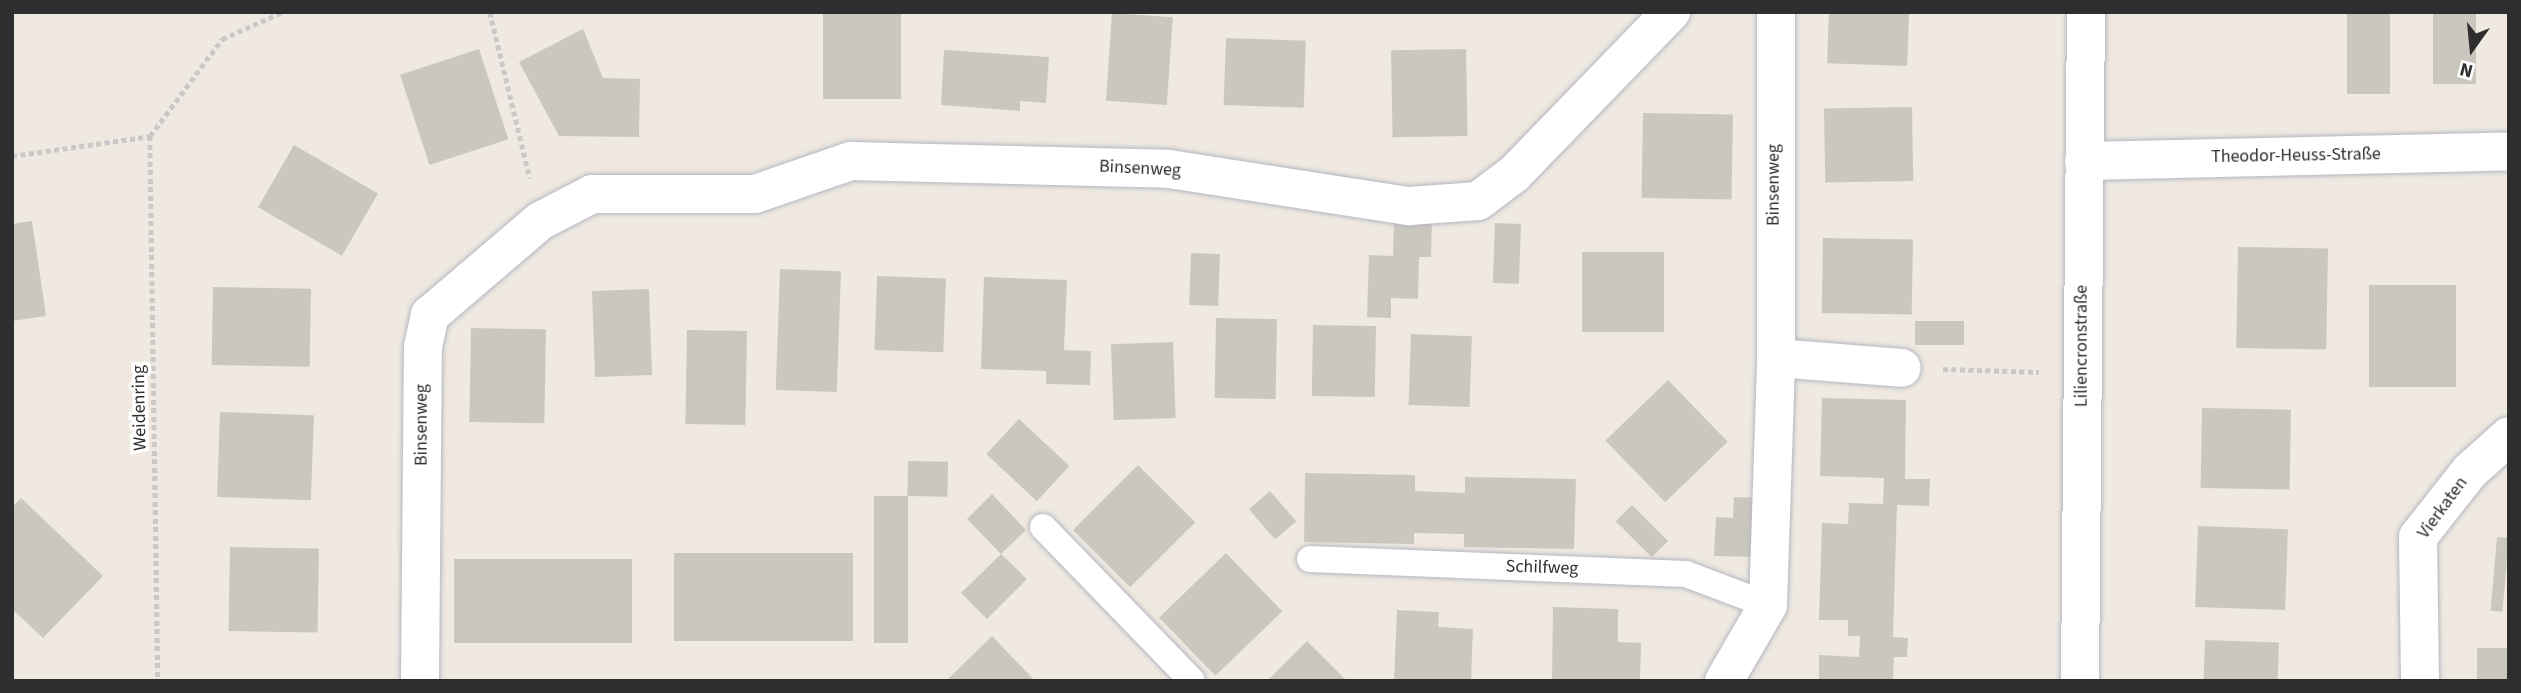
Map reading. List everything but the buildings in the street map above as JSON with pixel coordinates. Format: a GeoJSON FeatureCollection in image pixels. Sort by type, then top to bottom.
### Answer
{"type":"FeatureCollection","features":[{"type":"Feature","properties":{"kind":"street","name":"Binsenweg"},"geometry":{"type":"LineString","coordinates":[[420,681],[423,347],[430,315],[540,221],[592,194],[755,194],[851,161],[1169,169],[1409,206],[1478,201],[1514,174],[1671,12]]}},
{"type":"Feature","properties":{"kind":"street","name":"Binsenweg"},"geometry":{"type":"LineString","coordinates":[[1776,12],[1776,358]]}},
{"type":"Feature","properties":{"kind":"street","name":"Liliencronstraße"},"geometry":{"type":"LineString","coordinates":[[2080,681],[2086,12]]}},
{"type":"Feature","properties":{"kind":"street","name":"Theodor-Heuss-Straße"},"geometry":{"type":"LineString","coordinates":[[2084,161],[2509,151]]}},
{"type":"Feature","properties":{"kind":"street"},"geometry":{"type":"LineString","coordinates":[[1724,681],[1768,605],[1776,358],[1902,368]]}},
{"type":"Feature","properties":{"kind":"street","name":"Vierkaten"},"geometry":{"type":"LineString","coordinates":[[2420,681],[2418,537],[2470,471],[2509,436]]}},
{"type":"Feature","properties":{"kind":"lane"},"geometry":{"type":"LineString","coordinates":[[1043,527],[1192,681]]}},
{"type":"Feature","properties":{"kind":"lane","name":"Schilfweg"},"geometry":{"type":"LineString","coordinates":[[1310,559],[1686,573],[1768,605]]}},
{"type":"Feature","properties":{"kind":"path"},"geometry":{"type":"LineString","coordinates":[[12,156],[150,135],[222,39],[282,12]]}},
{"type":"Feature","properties":{"kind":"path"},"geometry":{"type":"LineString","coordinates":[[490,12],[540,221]]}},
{"type":"Feature","properties":{"kind":"path","name":"Weidenring"},"geometry":{"type":"LineString","coordinates":[[150,135],[158,681]]}},
{"type":"Feature","properties":{"kind":"path"},"geometry":{"type":"LineString","coordinates":[[1902,368],[2082,373]]}}]}
